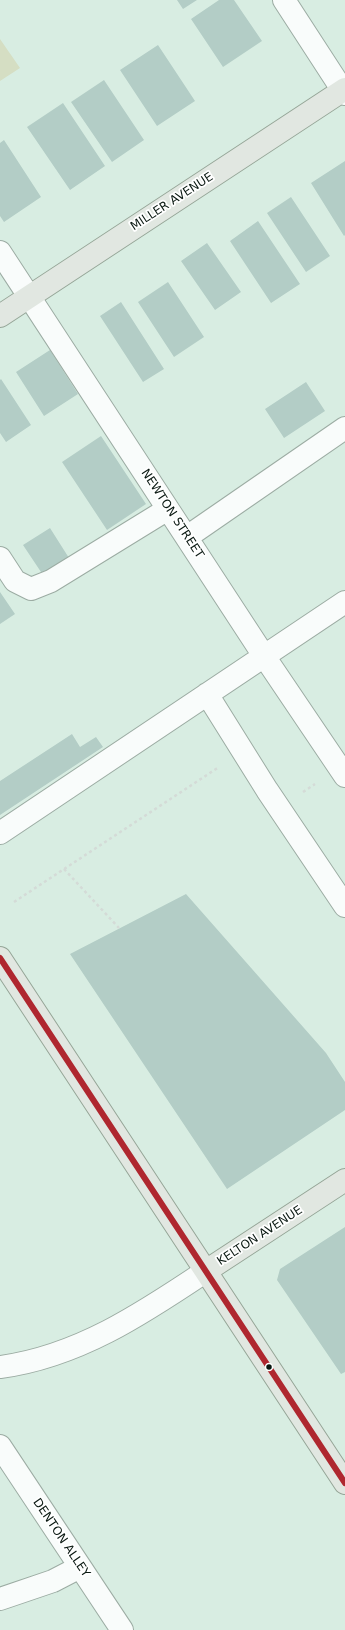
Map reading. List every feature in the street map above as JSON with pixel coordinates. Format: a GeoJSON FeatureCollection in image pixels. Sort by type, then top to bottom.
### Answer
{"type":"FeatureCollection","features":[{"type":"Feature","properties":{"kind":"main road","name":"MILLER AVENUE"},"geometry":{"type":"LineString","coordinates":[[0,316],[344,91]]}},
{"type":"Feature","properties":{"kind":"main road"},"geometry":{"type":"LineString","coordinates":[[0,958],[345,1482]]}},
{"type":"Feature","properties":{"kind":"main road","name":"KELTON AVENUE"},"geometry":{"type":"LineString","coordinates":[[206,1271],[345,1180]]}},
{"type":"Feature","properties":{"kind":"street"},"geometry":{"type":"LineString","coordinates":[[284,0],[344,91]]}},
{"type":"Feature","properties":{"kind":"street","name":"NEWTON STREET"},"geometry":{"type":"LineString","coordinates":[[0,252],[264,656],[345,776]]}},
{"type":"Feature","properties":{"kind":"street"},"geometry":{"type":"LineString","coordinates":[[187,537],[345,428]]}},
{"type":"Feature","properties":{"kind":"street"},"geometry":{"type":"LineString","coordinates":[[0,558],[14,581],[31,589],[51,581],[168,509]]}},
{"type":"Feature","properties":{"kind":"street"},"geometry":{"type":"LineString","coordinates":[[0,833],[345,602]]}},
{"type":"Feature","properties":{"kind":"street"},"geometry":{"type":"LineString","coordinates":[[207,694],[267,790],[345,906]]}},
{"type":"Feature","properties":{"kind":"street","name":"KELTON AVENUE"},"geometry":{"type":"LineString","coordinates":[[0,1367],[22,1364],[83,1344],[139,1315],[206,1271]]}},
{"type":"Feature","properties":{"kind":"street","name":"DENTON ALLEY"},"geometry":{"type":"LineString","coordinates":[[0,1446],[122,1630]]}},
{"type":"Feature","properties":{"kind":"street"},"geometry":{"type":"LineString","coordinates":[[0,1599],[52,1581],[80,1567]]}},
{"type":"Feature","properties":{"kind":"path"},"geometry":{"type":"LineString","coordinates":[[14,902],[243,752]]}},
{"type":"Feature","properties":{"kind":"path"},"geometry":{"type":"LineString","coordinates":[[64,869],[119,928]]}},
{"type":"Feature","properties":{"kind":"green space"},"geometry":{"type":"Polygon","coordinates":[[[0,39],[20,68],[0,81],[0,39]]]}},
{"type":"Feature","properties":{"kind":"building"},"geometry":{"type":"Polygon","coordinates":[[[177,0],[197,0],[183,9],[177,0]]]}},
{"type":"Feature","properties":{"kind":"building"},"geometry":{"type":"Polygon","coordinates":[[[219,0],[234,0],[262,41],[223,67],[191,19],[219,0]]]}},
{"type":"Feature","properties":{"kind":"building"},"geometry":{"type":"Polygon","coordinates":[[[158,45],[195,101],[157,126],[120,70],[158,45]]]}},
{"type":"Feature","properties":{"kind":"building"},"geometry":{"type":"Polygon","coordinates":[[[104,80],[144,140],[112,162],[71,102],[104,80]]]}},
{"type":"Feature","properties":{"kind":"building"},"geometry":{"type":"Polygon","coordinates":[[[63,103],[105,166],[70,190],[27,127],[63,103]]]}},
{"type":"Feature","properties":{"kind":"building"},"geometry":{"type":"Polygon","coordinates":[[[4,140],[41,197],[4,222],[0,216],[0,143],[4,140]]]}},
{"type":"Feature","properties":{"kind":"building"},"geometry":{"type":"Polygon","coordinates":[[[345,161],[345,235],[344,236],[311,183],[345,161]]]}},
{"type":"Feature","properties":{"kind":"building"},"geometry":{"type":"Polygon","coordinates":[[[291,197],[330,256],[306,272],[267,213],[291,197]]]}},
{"type":"Feature","properties":{"kind":"building"},"geometry":{"type":"Polygon","coordinates":[[[258,221],[300,284],[271,303],[230,241],[258,221]]]}},
{"type":"Feature","properties":{"kind":"building"},"geometry":{"type":"Polygon","coordinates":[[[207,243],[241,292],[215,310],[181,261],[207,243]]]}},
{"type":"Feature","properties":{"kind":"building"},"geometry":{"type":"Polygon","coordinates":[[[168,282],[204,337],[174,357],[138,302],[168,282]]]}},
{"type":"Feature","properties":{"kind":"building"},"geometry":{"type":"Polygon","coordinates":[[[121,302],[164,369],[143,382],[100,316],[121,302]]]}},
{"type":"Feature","properties":{"kind":"building"},"geometry":{"type":"Polygon","coordinates":[[[50,350],[78,394],[44,416],[16,372],[50,350]]]}},
{"type":"Feature","properties":{"kind":"building"},"geometry":{"type":"Polygon","coordinates":[[[1,379],[31,425],[6,442],[0,433],[1,379]]]}},
{"type":"Feature","properties":{"kind":"building"},"geometry":{"type":"Polygon","coordinates":[[[306,382],[325,411],[284,438],[265,409],[306,382]]]}},
{"type":"Feature","properties":{"kind":"building"},"geometry":{"type":"Polygon","coordinates":[[[101,436],[146,504],[107,530],[62,462],[101,436]]]}},
{"type":"Feature","properties":{"kind":"building"},"geometry":{"type":"Polygon","coordinates":[[[50,528],[69,558],[43,575],[23,545],[50,528]]]}},
{"type":"Feature","properties":{"kind":"building"},"geometry":{"type":"Polygon","coordinates":[[[0,592],[15,614],[0,624],[0,592]]]}},
{"type":"Feature","properties":{"kind":"building"},"geometry":{"type":"Polygon","coordinates":[[[72,734],[80,747],[96,737],[103,747],[0,815],[0,781],[72,734]]]}},
{"type":"Feature","properties":{"kind":"building"},"geometry":{"type":"Polygon","coordinates":[[[186,894],[326,1053],[345,1082],[345,1110],[227,1189],[70,954],[186,894]]]}},
{"type":"Feature","properties":{"kind":"building"},"geometry":{"type":"Polygon","coordinates":[[[345,1227],[345,1372],[341,1374],[277,1280],[280,1269],[345,1227]]]}},
{"type":"Feature","properties":{"kind":"transit line"},"geometry":{"type":"LineString","coordinates":[[0,958],[345,1483]]}}]}
